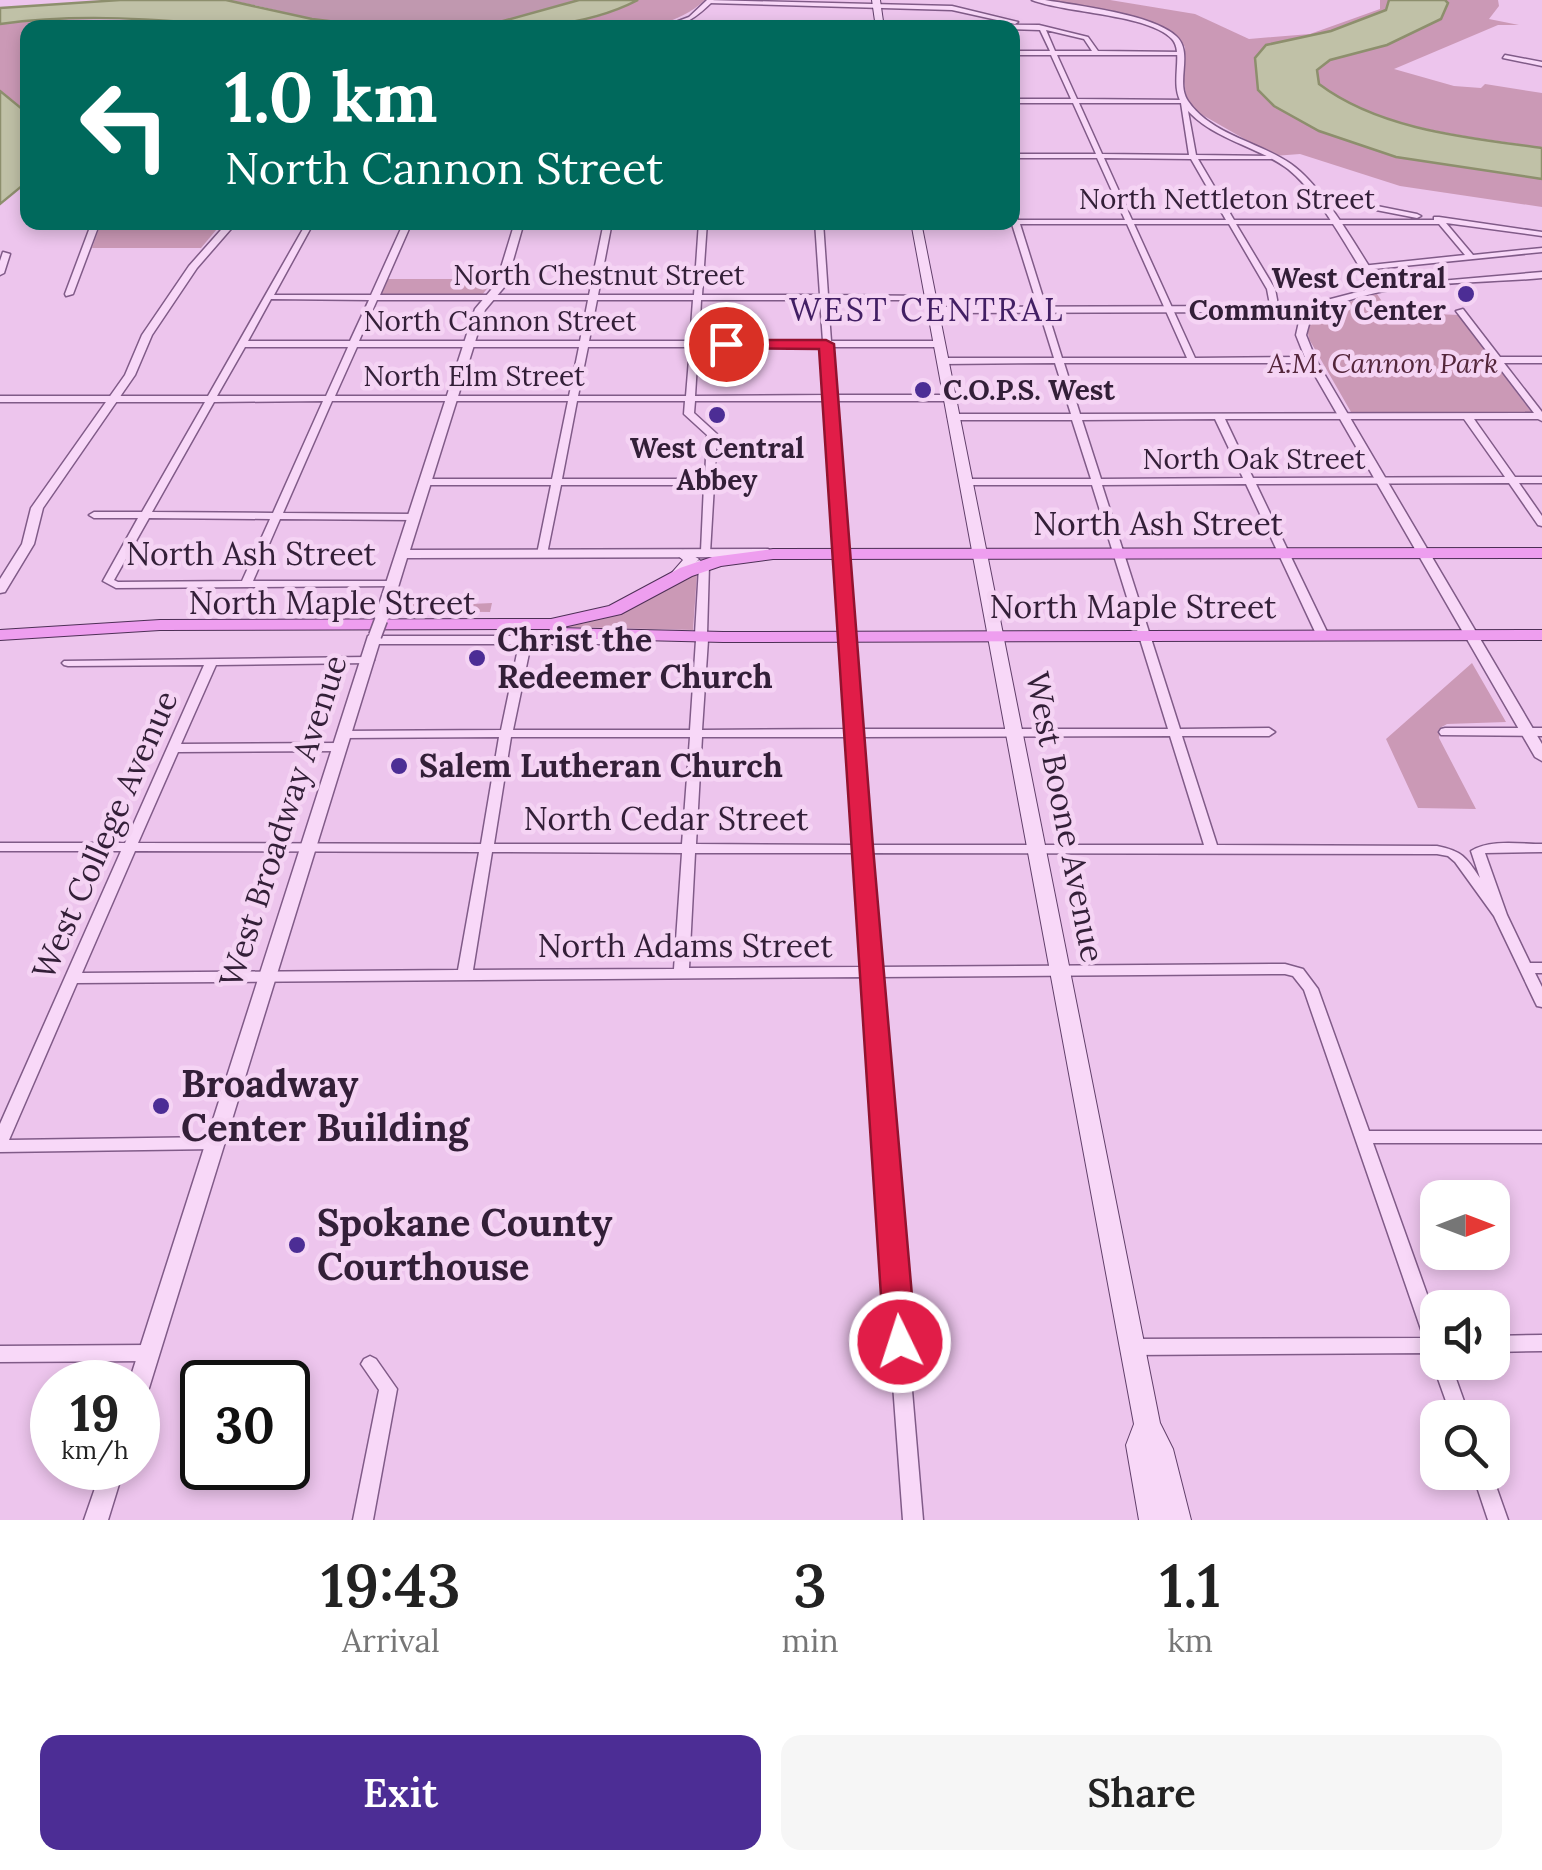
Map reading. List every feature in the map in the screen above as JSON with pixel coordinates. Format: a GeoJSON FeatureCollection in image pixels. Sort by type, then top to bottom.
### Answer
{"type":"FeatureCollection","features":[{"type":"Feature","properties":{"kind":"main road","name":"West Boone Avenue"},"geometry":{"type":"LineString","coordinates":[[917,230],[1131,1347],[1147,1424],[1160,1449],[1177,1520]]}},
{"type":"Feature","properties":{"kind":"main road","name":"North Ash Street"},"geometry":{"type":"LineString","coordinates":[[696,557],[1542,553]]}},
{"type":"Feature","properties":{"kind":"main road","name":"North Maple Street"},"geometry":{"type":"LineString","coordinates":[[0,638],[160,625],[552,624],[615,610],[676,576],[696,557]]}},
{"type":"Feature","properties":{"kind":"main road","name":"North Maple Street"},"geometry":{"type":"LineString","coordinates":[[0,638],[146,634],[1542,635]]}},
{"type":"Feature","properties":{"kind":"main road","name":"West Boone Avenue"},"geometry":{"type":"LineString","coordinates":[[1147,1424],[1140,1445],[1153,1520]]}},
{"type":"Feature","properties":{"kind":"street"},"geometry":{"type":"LineString","coordinates":[[952,8],[962,0]]}},
{"type":"Feature","properties":{"kind":"street"},"geometry":{"type":"LineString","coordinates":[[1035,0],[1156,28],[1176,39],[1193,156],[1270,289],[1275,310]]}},
{"type":"Feature","properties":{"kind":"street"},"geometry":{"type":"LineString","coordinates":[[685,20],[710,1],[786,6],[876,3],[952,8],[1006,20]]}},
{"type":"Feature","properties":{"kind":"street"},"geometry":{"type":"LineString","coordinates":[[773,20],[786,6]]}},
{"type":"Feature","properties":{"kind":"street"},"geometry":{"type":"LineString","coordinates":[[1020,23],[1086,38],[1096,53]]}},
{"type":"Feature","properties":{"kind":"street"},"geometry":{"type":"LineString","coordinates":[[1020,28],[1042,28]]}},
{"type":"Feature","properties":{"kind":"street"},"geometry":{"type":"LineString","coordinates":[[1042,28],[1192,360]]}},
{"type":"Feature","properties":{"kind":"street"},"geometry":{"type":"LineString","coordinates":[[1020,53],[1180,53]]}},
{"type":"Feature","properties":{"kind":"street"},"geometry":{"type":"LineString","coordinates":[[1505,57],[1542,64]]}},
{"type":"Feature","properties":{"kind":"street"},"geometry":{"type":"LineString","coordinates":[[1020,101],[1184,101],[1200,116],[1295,171],[1380,291]]}},
{"type":"Feature","properties":{"kind":"street"},"geometry":{"type":"LineString","coordinates":[[1020,156],[1271,156]]}},
{"type":"Feature","properties":{"kind":"street"},"geometry":{"type":"LineString","coordinates":[[1312,195],[1440,220],[1542,234]]}},
{"type":"Feature","properties":{"kind":"street","name":"North Nettleton Street"},"geometry":{"type":"LineString","coordinates":[[1020,218],[1130,222],[1440,220]]}},
{"type":"Feature","properties":{"kind":"street"},"geometry":{"type":"LineString","coordinates":[[1440,220],[1470,257]]}},
{"type":"Feature","properties":{"kind":"street"},"geometry":{"type":"LineString","coordinates":[[69,294],[93,230]]}},
{"type":"Feature","properties":{"kind":"street"},"geometry":{"type":"LineString","coordinates":[[0,589],[30,540],[35,512],[110,399],[154,317],[219,230]]}},
{"type":"Feature","properties":{"kind":"street"},"geometry":{"type":"LineString","coordinates":[[180,279],[226,230]]}},
{"type":"Feature","properties":{"kind":"street"},"geometry":{"type":"LineString","coordinates":[[144,517],[306,230]]}},
{"type":"Feature","properties":{"kind":"street"},"geometry":{"type":"LineString","coordinates":[[246,584],[404,230]]}},
{"type":"Feature","properties":{"kind":"street","name":"West Broadway Avenue"},"geometry":{"type":"LineString","coordinates":[[146,1360],[480,309],[500,284],[517,230]]}},
{"type":"Feature","properties":{"kind":"street"},"geometry":{"type":"LineString","coordinates":[[542,554],[606,230]]}},
{"type":"Feature","properties":{"kind":"street"},"geometry":{"type":"LineString","coordinates":[[682,973],[701,637],[696,557],[709,482],[712,434],[689,414],[702,230]]}},
{"type":"Feature","properties":{"kind":"street"},"geometry":{"type":"LineString","coordinates":[[820,230],[860,847],[914,1520]]}},
{"type":"Feature","properties":{"kind":"street"},"geometry":{"type":"LineString","coordinates":[[1018,230],[1211,848]]}},
{"type":"Feature","properties":{"kind":"street"},"geometry":{"type":"LineString","coordinates":[[1364,268],[1542,250]]}},
{"type":"Feature","properties":{"kind":"street"},"geometry":{"type":"LineString","coordinates":[[0,273],[6,254]]}},
{"type":"Feature","properties":{"kind":"street"},"geometry":{"type":"LineString","coordinates":[[931,304],[1042,310],[1275,310],[1306,315],[1334,299],[1380,291],[1536,275],[1542,283]]}},
{"type":"Feature","properties":{"kind":"street","name":"North Chestnut Street"},"geometry":{"type":"LineString","coordinates":[[268,297],[824,298],[931,304]]}},
{"type":"Feature","properties":{"kind":"street"},"geometry":{"type":"LineString","coordinates":[[1460,311],[1542,417]]}},
{"type":"Feature","properties":{"kind":"street"},"geometry":{"type":"LineString","coordinates":[[1306,315],[1301,335],[1311,360],[1472,635],[1535,732],[1542,757]]}},
{"type":"Feature","properties":{"kind":"street","name":"North Cannon Street"},"geometry":{"type":"LineString","coordinates":[[242,344],[939,344]]}},
{"type":"Feature","properties":{"kind":"street"},"geometry":{"type":"LineString","coordinates":[[942,360],[1311,360]]}},
{"type":"Feature","properties":{"kind":"street"},"geometry":{"type":"LineString","coordinates":[[1498,360],[1542,360]]}},
{"type":"Feature","properties":{"kind":"street","name":"North Elm Street"},"geometry":{"type":"LineString","coordinates":[[0,399],[949,398]]}},
{"type":"Feature","properties":{"kind":"street"},"geometry":{"type":"LineString","coordinates":[[1219,416],[1324,636]]}},
{"type":"Feature","properties":{"kind":"street"},"geometry":{"type":"LineString","coordinates":[[1467,416],[1542,523]]}},
{"type":"Feature","properties":{"kind":"street"},"geometry":{"type":"LineString","coordinates":[[953,417],[1542,417]]}},
{"type":"Feature","properties":{"kind":"street","name":"North Oak Street"},"geometry":{"type":"LineString","coordinates":[[966,482],[1542,480]]}},
{"type":"Feature","properties":{"kind":"street"},"geometry":{"type":"LineString","coordinates":[[425,482],[709,482]]}},
{"type":"Feature","properties":{"kind":"street"},"geometry":{"type":"LineString","coordinates":[[94,515],[414,517]]}},
{"type":"Feature","properties":{"kind":"street","name":"North Ash Street"},"geometry":{"type":"LineString","coordinates":[[144,517],[110,583],[393,584]]}},
{"type":"Feature","properties":{"kind":"street","name":"North Ash Street"},"geometry":{"type":"LineString","coordinates":[[402,554],[696,557]]}},
{"type":"Feature","properties":{"kind":"street","name":"North Maple Street"},"geometry":{"type":"LineString","coordinates":[[375,638],[701,637]]}},
{"type":"Feature","properties":{"kind":"street"},"geometry":{"type":"LineString","coordinates":[[466,974],[506,733],[526,639]]}},
{"type":"Feature","properties":{"kind":"street","name":"North Maple Street"},"geometry":{"type":"LineString","coordinates":[[68,663],[368,660]]}},
{"type":"Feature","properties":{"kind":"street","name":"West College Avenue"},"geometry":{"type":"LineString","coordinates":[[0,1144],[212,661]]}},
{"type":"Feature","properties":{"kind":"street"},"geometry":{"type":"LineString","coordinates":[[174,748],[506,733],[1270,732]]}},
{"type":"Feature","properties":{"kind":"street"},"geometry":{"type":"LineString","coordinates":[[1444,732],[1535,732]]}},
{"type":"Feature","properties":{"kind":"street","name":"North Cedar Street"},"geometry":{"type":"LineString","coordinates":[[0,847],[689,846],[1452,852],[1500,915]]}},
{"type":"Feature","properties":{"kind":"street"},"geometry":{"type":"LineString","coordinates":[[1542,848],[1478,851],[1500,915],[1542,1002]]}},
{"type":"Feature","properties":{"kind":"street"},"geometry":{"type":"LineString","coordinates":[[1525,968],[1542,968]]}},
{"type":"Feature","properties":{"kind":"street","name":"North Adams Street"},"geometry":{"type":"LineString","coordinates":[[72,978],[1284,969],[1298,972],[1308,981],[1363,1137]]}},
{"type":"Feature","properties":{"kind":"street"},"geometry":{"type":"LineString","coordinates":[[1420,1300],[1363,1137],[1542,1137]]}},
{"type":"Feature","properties":{"kind":"street"},"geometry":{"type":"LineString","coordinates":[[0,1144],[216,1142]]}},
{"type":"Feature","properties":{"kind":"street"},"geometry":{"type":"LineString","coordinates":[[1510,1344],[1542,1343]]}},
{"type":"Feature","properties":{"kind":"street"},"geometry":{"type":"LineString","coordinates":[[1131,1347],[1420,1351]]}},
{"type":"Feature","properties":{"kind":"street"},"geometry":{"type":"LineString","coordinates":[[0,1354],[148,1354]]}},
{"type":"Feature","properties":{"kind":"street"},"geometry":{"type":"LineString","coordinates":[[363,1520],[388,1389],[370,1364]]}},
{"type":"Feature","properties":{"kind":"street"},"geometry":{"type":"LineString","coordinates":[[96,1520],[105,1490]]}},
{"type":"Feature","properties":{"kind":"street"},"geometry":{"type":"LineString","coordinates":[[1487,1490],[1498,1520]]}},
{"type":"Feature","properties":{"kind":"green space"},"geometry":{"type":"Polygon","coordinates":[[[638,0],[705,0],[671,20],[581,20],[638,0]]]}},
{"type":"Feature","properties":{"kind":"green space"},"geometry":{"type":"Polygon","coordinates":[[[1041,0],[1110,0],[1195,14],[1249,39],[1310,34],[1380,9],[1380,0],[1389,0],[1387,10],[1331,31],[1266,45],[1319,131],[1396,157],[1542,179],[1542,207],[1400,186],[1300,154],[1274,156],[1199,113],[1187,101],[1181,63],[1185,47],[1175,37],[1119,15],[1041,0]]]}},
{"type":"Feature","properties":{"kind":"green space"},"geometry":{"type":"Polygon","coordinates":[[[1445,0],[1498,0],[1499,6],[1489,19],[1519,25],[1498,25],[1394,69],[1454,86],[1481,88],[1485,84],[1542,93],[1542,148],[1397,121],[1343,100],[1319,84],[1317,70],[1330,60],[1387,45],[1448,4],[1445,0]]]}},
{"type":"Feature","properties":{"kind":"green space"},"geometry":{"type":"Polygon","coordinates":[[[20,22],[20,107],[0,91],[0,24],[20,22]]]}},
{"type":"Feature","properties":{"kind":"green space"},"geometry":{"type":"Polygon","coordinates":[[[98,230],[216,230],[201,248],[92,248],[98,230]]]}},
{"type":"Feature","properties":{"kind":"green space"},"geometry":{"type":"Polygon","coordinates":[[[388,279],[495,279],[482,295],[381,295],[388,279]]]}},
{"type":"Feature","properties":{"kind":"green space","name":"A.M. Cannon Park"},"geometry":{"type":"Polygon","coordinates":[[[1377,294],[1389,312],[1459,315],[1532,413],[1351,412],[1309,339],[1307,328],[1321,310],[1377,294]]]}},
{"type":"Feature","properties":{"kind":"green space"},"geometry":{"type":"Polygon","coordinates":[[[697,574],[693,630],[566,627],[567,625],[697,574]]]}},
{"type":"Feature","properties":{"kind":"green space"},"geometry":{"type":"Polygon","coordinates":[[[407,596],[473,597],[471,604],[492,603],[490,612],[402,611],[407,596]]]}},
{"type":"Feature","properties":{"kind":"green space"},"geometry":{"type":"Polygon","coordinates":[[[1472,663],[1506,722],[1447,724],[1440,728],[1439,738],[1476,809],[1418,808],[1386,739],[1472,663]]]}},
{"type":"Feature","properties":{"kind":"shaded area"},"geometry":{"type":"Polygon","coordinates":[[[120,0],[226,0],[320,20],[90,18],[0,24],[0,8],[120,0]]]}},
{"type":"Feature","properties":{"kind":"shaded area"},"geometry":{"type":"Polygon","coordinates":[[[226,0],[579,0],[508,20],[316,20],[226,0]]]}},
{"type":"Feature","properties":{"kind":"shaded area"},"geometry":{"type":"Polygon","coordinates":[[[579,0],[638,0],[580,20],[507,20],[579,0]]]}},
{"type":"Feature","properties":{"kind":"shaded area"},"geometry":{"type":"Polygon","coordinates":[[[1389,0],[1448,3],[1441,19],[1387,45],[1330,60],[1317,70],[1319,84],[1343,100],[1397,122],[1542,148],[1542,179],[1396,157],[1319,131],[1274,106],[1258,90],[1255,58],[1266,45],[1331,31],[1386,10],[1389,0]]]}},
{"type":"Feature","properties":{"kind":"shaded area"},"geometry":{"type":"Polygon","coordinates":[[[0,91],[20,107],[20,188],[0,204],[0,91]]]}},
{"type":"Feature","properties":{"kind":"place","name":"West Central Community Center"},"geometry":{"type":"Point","coordinates":[1466,294]}},
{"type":"Feature","properties":{"kind":"place","name":"C.O.P.S. West"},"geometry":{"type":"Point","coordinates":[923,390]}},
{"type":"Feature","properties":{"kind":"place","name":"West Central Abbey"},"geometry":{"type":"Point","coordinates":[717,415]}},
{"type":"Feature","properties":{"kind":"place","name":"Christ the Redeemer Church"},"geometry":{"type":"Point","coordinates":[477,658]}},
{"type":"Feature","properties":{"kind":"place","name":"Salem Lutheran Church"},"geometry":{"type":"Point","coordinates":[399,766]}},
{"type":"Feature","properties":{"kind":"place","name":"Broadway Center Building"},"geometry":{"type":"Point","coordinates":[161,1106]}},
{"type":"Feature","properties":{"kind":"place","name":"Spokane County Courthouse"},"geometry":{"type":"Point","coordinates":[297,1245]}},
{"type":"Feature","properties":{"kind":"district","name":"WEST CENTRAL"},"geometry":{"type":"Point","coordinates":[927,310]}},
{"type":"Feature","properties":{"kind":"route"},"geometry":{"type":"LineString","coordinates":[[726,344],[826,344],[860,847],[900,1342]]}}]}
